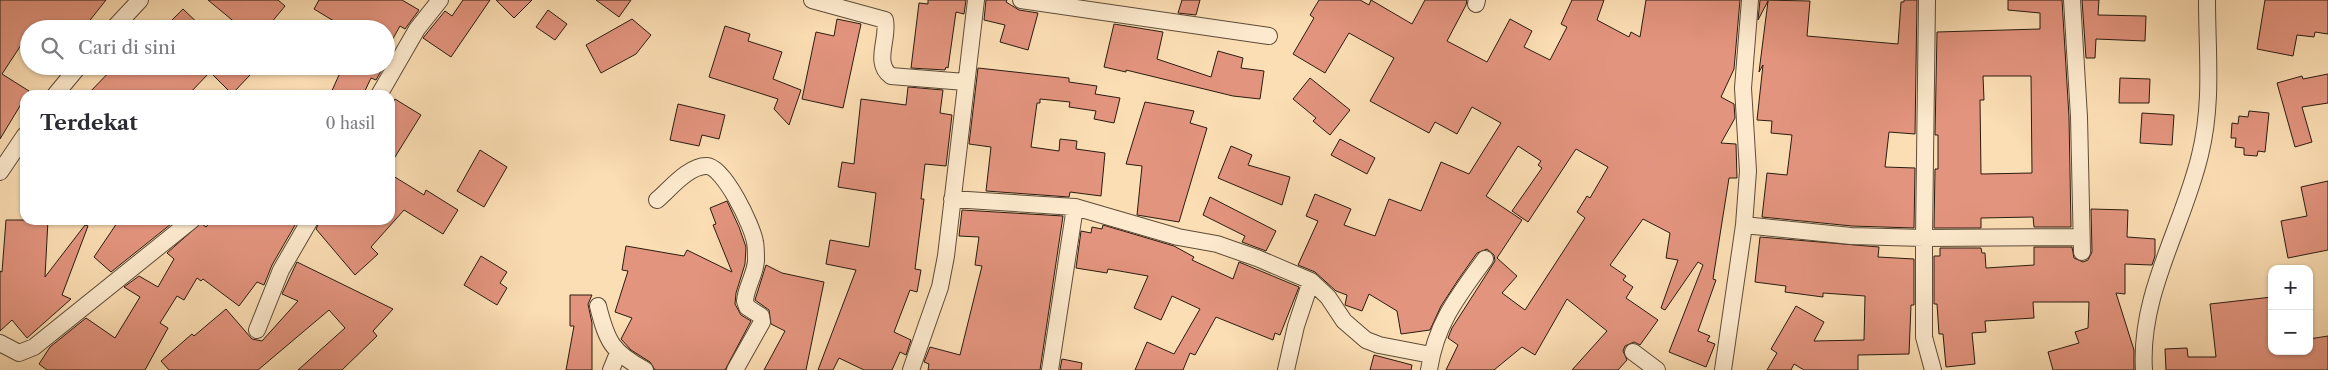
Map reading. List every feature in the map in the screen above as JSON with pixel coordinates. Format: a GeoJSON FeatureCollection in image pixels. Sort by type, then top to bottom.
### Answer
{"type":"FeatureCollection","features":[{"type":"Feature","properties":{"kind":"street"},"geometry":{"type":"LineString","coordinates":[[121,20],[140,0]]}},
{"type":"Feature","properties":{"kind":"street"},"geometry":{"type":"LineString","coordinates":[[395,67],[417,29],[440,0]]}},
{"type":"Feature","properties":{"kind":"street"},"geometry":{"type":"LineString","coordinates":[[812,0],[886,20],[882,62],[885,72],[891,76],[965,82]]}},
{"type":"Feature","properties":{"kind":"street"},"geometry":{"type":"LineString","coordinates":[[911,370],[940,287],[976,0]]}},
{"type":"Feature","properties":{"kind":"street"},"geometry":{"type":"LineString","coordinates":[[1021,0],[1268,36]]}},
{"type":"Feature","properties":{"kind":"street"},"geometry":{"type":"LineString","coordinates":[[1723,370],[1744,225],[1748,171],[1743,88],[1750,0]]}},
{"type":"Feature","properties":{"kind":"street"},"geometry":{"type":"LineString","coordinates":[[1927,0],[1924,337],[1933,370]]}},
{"type":"Feature","properties":{"kind":"street"},"geometry":{"type":"LineString","coordinates":[[1744,225],[1851,236],[2081,244],[2079,117],[2072,0]]}},
{"type":"Feature","properties":{"kind":"street"},"geometry":{"type":"LineString","coordinates":[[2144,370],[2143,348],[2149,309],[2200,157],[2207,126],[2210,94],[2207,0]]}},
{"type":"Feature","properties":{"kind":"street"},"geometry":{"type":"LineString","coordinates":[[59,90],[72,75]]}},
{"type":"Feature","properties":{"kind":"street"},"geometry":{"type":"LineString","coordinates":[[382,90],[391,75]]}},
{"type":"Feature","properties":{"kind":"street"},"geometry":{"type":"LineString","coordinates":[[0,172],[20,142]]}},
{"type":"Feature","properties":{"kind":"street"},"geometry":{"type":"LineString","coordinates":[[657,200],[691,171],[706,166],[711,167],[716,169],[727,184],[746,218],[755,242],[756,261],[745,301],[747,307],[761,316],[762,322],[735,370]]}},
{"type":"Feature","properties":{"kind":"street"},"geometry":{"type":"LineString","coordinates":[[952,199],[1075,207],[1178,237],[1216,244],[1257,258],[1311,282],[1328,297],[1344,321],[1366,340],[1430,362],[1447,312],[1485,259]]}},
{"type":"Feature","properties":{"kind":"street"},"geometry":{"type":"LineString","coordinates":[[1050,370],[1075,207]]}},
{"type":"Feature","properties":{"kind":"street"},"geometry":{"type":"LineString","coordinates":[[0,344],[19,352],[34,348],[186,225]]}},
{"type":"Feature","properties":{"kind":"street"},"geometry":{"type":"LineString","coordinates":[[257,330],[281,270],[307,225]]}},
{"type":"Feature","properties":{"kind":"street"},"geometry":{"type":"LineString","coordinates":[[1286,370],[1296,326],[1311,282]]}},
{"type":"Feature","properties":{"kind":"street"},"geometry":{"type":"LineString","coordinates":[[598,306],[608,337],[618,353],[645,370]]}},
{"type":"Feature","properties":{"kind":"street"},"geometry":{"type":"LineString","coordinates":[[1633,352],[1657,370]]}},
{"type":"Feature","properties":{"kind":"street"},"geometry":{"type":"LineString","coordinates":[[611,370],[618,353]]}},
{"type":"Feature","properties":{"kind":"building"},"geometry":{"type":"Polygon","coordinates":[[[0,0],[106,0],[90,20],[20,20],[20,47],[2,74],[27,90],[20,90],[20,106],[0,139],[0,0]]]}},
{"type":"Feature","properties":{"kind":"building"},"geometry":{"type":"Polygon","coordinates":[[[208,0],[278,0],[285,6],[273,20],[232,20],[208,0]]]}},
{"type":"Feature","properties":{"kind":"building"},"geometry":{"type":"Polygon","coordinates":[[[319,0],[402,0],[419,10],[405,29],[400,26],[395,35],[395,20],[332,20],[314,9],[319,0]]]}},
{"type":"Feature","properties":{"kind":"building"},"geometry":{"type":"Polygon","coordinates":[[[463,0],[490,0],[451,57],[423,38],[445,11],[452,16],[463,0]]]}},
{"type":"Feature","properties":{"kind":"building"},"geometry":{"type":"Polygon","coordinates":[[[496,0],[532,0],[514,18],[496,0]]]}},
{"type":"Feature","properties":{"kind":"building"},"geometry":{"type":"Polygon","coordinates":[[[596,0],[631,0],[619,17],[596,0]]]}},
{"type":"Feature","properties":{"kind":"building"},"geometry":{"type":"Polygon","coordinates":[[[928,0],[966,0],[964,14],[956,12],[948,68],[946,67],[945,70],[911,68],[919,3],[928,4],[928,0]]]}},
{"type":"Feature","properties":{"kind":"building"},"geometry":{"type":"Polygon","coordinates":[[[986,0],[1007,0],[1006,2],[1019,10],[1038,13],[1028,50],[1000,42],[1005,25],[984,20],[986,0]]]}},
{"type":"Feature","properties":{"kind":"building"},"geometry":{"type":"Polygon","coordinates":[[[1182,0],[1200,0],[1196,15],[1178,13],[1182,0]]]}},
{"type":"Feature","properties":{"kind":"building"},"geometry":{"type":"Polygon","coordinates":[[[1319,0],[1360,0],[1369,5],[1371,0],[1412,24],[1425,0],[1467,0],[1447,41],[1487,62],[1510,19],[1532,31],[1524,47],[1550,60],[1567,27],[1561,24],[1572,0],[1604,0],[1597,20],[1629,37],[1631,32],[1640,37],[1646,0],[1740,0],[1734,69],[1721,97],[1734,104],[1735,118],[1721,143],[1736,144],[1737,178],[1729,178],[1713,279],[1716,280],[1698,331],[1710,336],[1707,341],[1715,344],[1706,367],[1669,352],[1703,265],[1698,262],[1665,310],[1661,308],[1678,260],[1666,258],[1670,233],[1643,219],[1610,265],[1626,276],[1623,280],[1633,287],[1626,298],[1658,320],[1640,345],[1634,342],[1625,346],[1623,351],[1627,360],[1618,370],[1572,370],[1607,331],[1567,299],[1535,355],[1522,347],[1494,370],[1446,370],[1458,345],[1448,338],[1452,328],[1495,261],[1494,255],[1487,249],[1477,253],[1458,280],[1441,306],[1430,330],[1401,334],[1397,311],[1369,294],[1362,311],[1345,305],[1347,295],[1336,291],[1315,272],[1298,265],[1318,221],[1306,216],[1315,194],[1351,209],[1344,225],[1375,236],[1389,199],[1421,211],[1441,162],[1469,174],[1501,123],[1472,107],[1457,134],[1435,122],[1429,133],[1370,101],[1394,58],[1349,33],[1325,73],[1293,54],[1314,18],[1310,15],[1319,0]],[[1518,146],[1486,196],[1522,220],[1497,258],[1517,276],[1502,293],[1525,310],[1585,218],[1577,212],[1587,196],[1590,198],[1608,167],[1576,149],[1528,222],[1512,211],[1542,168],[1538,165],[1541,161],[1518,146]]]}},
{"type":"Feature","properties":{"kind":"building"},"geometry":{"type":"Polygon","coordinates":[[[1760,0],[1810,1],[1807,36],[1898,44],[1901,2],[1904,2],[1904,0],[1917,0],[1915,134],[1889,132],[1885,167],[1915,168],[1914,228],[1852,226],[1762,217],[1767,173],[1787,175],[1792,135],[1771,133],[1772,121],[1757,120],[1763,65],[1759,72],[1768,1],[1758,20],[1760,0]]]}},
{"type":"Feature","properties":{"kind":"building"},"geometry":{"type":"Polygon","coordinates":[[[2008,0],[2062,0],[2069,117],[2071,227],[2034,227],[2033,217],[1981,218],[1981,228],[1934,228],[1935,169],[1938,169],[1938,135],[1935,135],[1937,32],[2040,29],[2040,13],[2008,10],[2008,0]],[[1983,76],[1984,100],[1980,100],[1981,174],[2032,173],[2031,76],[1983,76]]]}},
{"type":"Feature","properties":{"kind":"building"},"geometry":{"type":"Polygon","coordinates":[[[2082,0],[2099,0],[2098,15],[2146,16],[2145,41],[2096,39],[2095,58],[2086,58],[2082,0]]]}},
{"type":"Feature","properties":{"kind":"building"},"geometry":{"type":"Polygon","coordinates":[[[2265,0],[2328,0],[2328,34],[2315,32],[2314,37],[2297,35],[2293,56],[2257,49],[2265,0]]]}},
{"type":"Feature","properties":{"kind":"building"},"geometry":{"type":"Polygon","coordinates":[[[183,9],[195,20],[172,20],[183,9]]]}},
{"type":"Feature","properties":{"kind":"building"},"geometry":{"type":"Polygon","coordinates":[[[548,10],[567,24],[555,40],[536,27],[548,10]]]}},
{"type":"Feature","properties":{"kind":"building"},"geometry":{"type":"Polygon","coordinates":[[[632,19],[651,35],[636,54],[601,73],[586,45],[632,19]]]}},
{"type":"Feature","properties":{"kind":"building"},"geometry":{"type":"Polygon","coordinates":[[[837,19],[861,24],[843,108],[802,99],[816,32],[834,36],[837,19]]]}},
{"type":"Feature","properties":{"kind":"building"},"geometry":{"type":"Polygon","coordinates":[[[1114,24],[1163,32],[1157,59],[1211,77],[1218,51],[1243,58],[1241,68],[1264,71],[1260,99],[1233,96],[1126,70],[1126,72],[1104,67],[1114,24]]]}},
{"type":"Feature","properties":{"kind":"building"},"geometry":{"type":"Polygon","coordinates":[[[725,26],[750,34],[748,41],[782,52],[773,79],[801,90],[789,125],[774,109],[778,99],[709,77],[725,26]]]}},
{"type":"Feature","properties":{"kind":"building"},"geometry":{"type":"Polygon","coordinates":[[[978,68],[1069,78],[1069,82],[1097,86],[1095,94],[1120,98],[1114,123],[1094,119],[1096,111],[1069,107],[1070,102],[1040,99],[1040,103],[1037,103],[1031,147],[1059,151],[1060,139],[1077,141],[1076,149],[1105,153],[1101,196],[1070,192],[1069,197],[986,191],[991,147],[969,144],[978,68]]]}},
{"type":"Feature","properties":{"kind":"building"},"geometry":{"type":"Polygon","coordinates":[[[2328,74],[2328,103],[2302,107],[2312,142],[2295,147],[2277,83],[2302,76],[2303,79],[2328,74]]]}},
{"type":"Feature","properties":{"kind":"building"},"geometry":{"type":"Polygon","coordinates":[[[106,75],[207,75],[193,90],[92,90],[106,75]]]}},
{"type":"Feature","properties":{"kind":"building"},"geometry":{"type":"Polygon","coordinates":[[[213,75],[250,75],[236,90],[228,90],[213,75]]]}},
{"type":"Feature","properties":{"kind":"building"},"geometry":{"type":"Polygon","coordinates":[[[339,75],[379,75],[376,80],[371,78],[365,90],[332,90],[339,75]]]}},
{"type":"Feature","properties":{"kind":"building"},"geometry":{"type":"Polygon","coordinates":[[[1310,78],[1350,110],[1330,135],[1313,121],[1316,118],[1293,99],[1310,78]]]}},
{"type":"Feature","properties":{"kind":"building"},"geometry":{"type":"Polygon","coordinates":[[[2120,78],[2150,79],[2149,103],[2119,103],[2120,78]]]}},
{"type":"Feature","properties":{"kind":"building"},"geometry":{"type":"Polygon","coordinates":[[[908,87],[943,90],[940,113],[952,115],[946,166],[925,164],[921,199],[924,199],[915,269],[921,270],[917,292],[910,290],[894,332],[911,340],[906,355],[900,352],[892,370],[864,370],[839,358],[833,370],[818,370],[856,270],[826,264],[830,240],[869,247],[876,193],[838,187],[842,162],[854,164],[861,99],[906,105],[908,87]]]}},
{"type":"Feature","properties":{"kind":"building"},"geometry":{"type":"Polygon","coordinates":[[[395,99],[421,115],[395,157],[395,99]]]}},
{"type":"Feature","properties":{"kind":"building"},"geometry":{"type":"Polygon","coordinates":[[[1145,102],[1194,111],[1190,123],[1207,128],[1179,222],[1137,215],[1142,166],[1126,164],[1145,102]]]}},
{"type":"Feature","properties":{"kind":"building"},"geometry":{"type":"Polygon","coordinates":[[[678,104],[725,115],[719,139],[702,135],[699,146],[670,140],[678,104]]]}},
{"type":"Feature","properties":{"kind":"building"},"geometry":{"type":"Polygon","coordinates":[[[2249,111],[2269,113],[2265,152],[2258,151],[2257,156],[2244,155],[2244,148],[2235,147],[2236,138],[2231,138],[2232,123],[2238,124],[2239,116],[2248,117],[2249,111]]]}},
{"type":"Feature","properties":{"kind":"building"},"geometry":{"type":"Polygon","coordinates":[[[2142,113],[2174,115],[2172,145],[2140,143],[2142,113]]]}},
{"type":"Feature","properties":{"kind":"building"},"geometry":{"type":"Polygon","coordinates":[[[1340,139],[1375,158],[1367,174],[1331,155],[1340,139]]]}},
{"type":"Feature","properties":{"kind":"building"},"geometry":{"type":"Polygon","coordinates":[[[1231,146],[1252,155],[1248,165],[1290,177],[1282,205],[1218,178],[1231,146]]]}},
{"type":"Feature","properties":{"kind":"building"},"geometry":{"type":"Polygon","coordinates":[[[480,150],[507,167],[484,207],[457,191],[480,150]]]}},
{"type":"Feature","properties":{"kind":"building"},"geometry":{"type":"Polygon","coordinates":[[[395,177],[424,195],[426,190],[458,210],[443,234],[404,210],[395,220],[395,177]]]}},
{"type":"Feature","properties":{"kind":"building"},"geometry":{"type":"Polygon","coordinates":[[[2328,181],[2328,250],[2288,258],[2281,221],[2307,216],[2301,187],[2328,181]]]}},
{"type":"Feature","properties":{"kind":"building"},"geometry":{"type":"Polygon","coordinates":[[[1210,197],[1276,231],[1266,251],[1242,242],[1245,236],[1203,215],[1210,197]]]}},
{"type":"Feature","properties":{"kind":"building"},"geometry":{"type":"Polygon","coordinates":[[[727,201],[746,247],[745,264],[736,293],[735,304],[741,315],[751,321],[725,370],[655,370],[650,362],[631,350],[621,339],[632,318],[615,312],[628,271],[622,270],[626,246],[684,256],[687,250],[732,272],[713,225],[716,224],[710,208],[727,201]]]}},
{"type":"Feature","properties":{"kind":"building"},"geometry":{"type":"Polygon","coordinates":[[[2091,209],[2128,210],[2127,237],[2155,239],[2155,256],[2152,265],[2125,264],[2125,294],[2116,293],[2134,350],[2134,370],[2053,370],[2048,352],[2079,343],[2075,332],[2088,328],[2089,302],[2033,302],[2034,318],[1985,321],[1986,332],[1972,333],[1975,364],[1946,367],[1943,334],[1939,334],[1937,304],[1934,304],[1934,256],[1940,256],[1940,248],[1981,248],[1982,253],[1985,253],[1986,268],[2034,265],[2034,247],[2072,247],[2074,258],[2083,262],[2088,260],[2092,252],[2091,209]]]}},
{"type":"Feature","properties":{"kind":"building"},"geometry":{"type":"Polygon","coordinates":[[[962,210],[1063,216],[1040,370],[928,370],[929,364],[924,362],[930,347],[960,355],[982,266],[975,265],[979,237],[959,236],[962,210]]]}},
{"type":"Feature","properties":{"kind":"building"},"geometry":{"type":"Polygon","coordinates":[[[6,220],[20,220],[20,225],[48,225],[45,277],[85,225],[88,226],[62,295],[71,299],[27,338],[12,320],[0,331],[0,271],[2,272],[6,220]]]}},
{"type":"Feature","properties":{"kind":"building"},"geometry":{"type":"Polygon","coordinates":[[[116,225],[170,225],[111,272],[94,257],[116,225]]]}},
{"type":"Feature","properties":{"kind":"building"},"geometry":{"type":"Polygon","coordinates":[[[199,225],[206,227],[208,225],[295,225],[272,265],[264,285],[257,282],[239,306],[203,279],[201,281],[197,278],[184,300],[177,296],[160,323],[168,328],[145,370],[47,370],[39,364],[50,347],[86,318],[115,338],[140,297],[124,287],[139,276],[158,287],[174,259],[167,253],[199,225]]]}},
{"type":"Feature","properties":{"kind":"building"},"geometry":{"type":"Polygon","coordinates":[[[318,225],[391,225],[371,247],[378,254],[355,275],[316,229],[318,225]]]}},
{"type":"Feature","properties":{"kind":"building"},"geometry":{"type":"Polygon","coordinates":[[[1103,225],[1174,246],[1194,257],[1192,260],[1233,279],[1239,262],[1299,287],[1280,335],[1275,333],[1273,340],[1216,317],[1195,355],[1190,353],[1183,370],[1135,370],[1147,342],[1174,354],[1200,309],[1172,296],[1161,320],[1134,308],[1148,276],[1108,269],[1107,273],[1076,268],[1081,231],[1091,233],[1092,227],[1102,229],[1103,225]]]}},
{"type":"Feature","properties":{"kind":"building"},"geometry":{"type":"Polygon","coordinates":[[[1760,237],[1879,247],[1878,257],[1914,259],[1914,305],[1911,305],[1909,354],[1858,355],[1858,370],[1804,370],[1794,364],[1791,370],[1767,370],[1777,353],[1771,349],[1796,306],[1824,322],[1814,341],[1864,340],[1865,296],[1823,293],[1823,297],[1785,292],[1786,286],[1755,282],[1760,237]]]}},
{"type":"Feature","properties":{"kind":"building"},"geometry":{"type":"Polygon","coordinates":[[[481,256],[507,272],[500,283],[507,288],[497,305],[464,285],[481,256]]]}},
{"type":"Feature","properties":{"kind":"building"},"geometry":{"type":"Polygon","coordinates":[[[297,262],[393,309],[373,331],[377,336],[342,370],[298,370],[345,328],[329,310],[258,370],[169,370],[161,361],[192,334],[194,336],[226,309],[252,339],[262,341],[298,301],[282,294],[297,262]]]}},
{"type":"Feature","properties":{"kind":"building"},"geometry":{"type":"Polygon","coordinates":[[[766,265],[782,273],[824,282],[806,370],[764,370],[785,331],[771,324],[769,310],[755,300],[766,265]]]}},
{"type":"Feature","properties":{"kind":"building"},"geometry":{"type":"Polygon","coordinates":[[[570,295],[592,295],[588,304],[592,323],[592,370],[566,370],[574,326],[570,326],[570,295]]]}},
{"type":"Feature","properties":{"kind":"building"},"geometry":{"type":"Polygon","coordinates":[[[2268,297],[2268,355],[2313,355],[2313,338],[2328,336],[2328,370],[2166,370],[2165,349],[2187,348],[2188,357],[2216,357],[2210,304],[2268,297]]]}},
{"type":"Feature","properties":{"kind":"building"},"geometry":{"type":"Polygon","coordinates":[[[1374,355],[1412,365],[1411,370],[1370,370],[1374,355]]]}},
{"type":"Feature","properties":{"kind":"building"},"geometry":{"type":"Polygon","coordinates":[[[1062,359],[1082,363],[1081,370],[1060,370],[1062,359]]]}}]}
